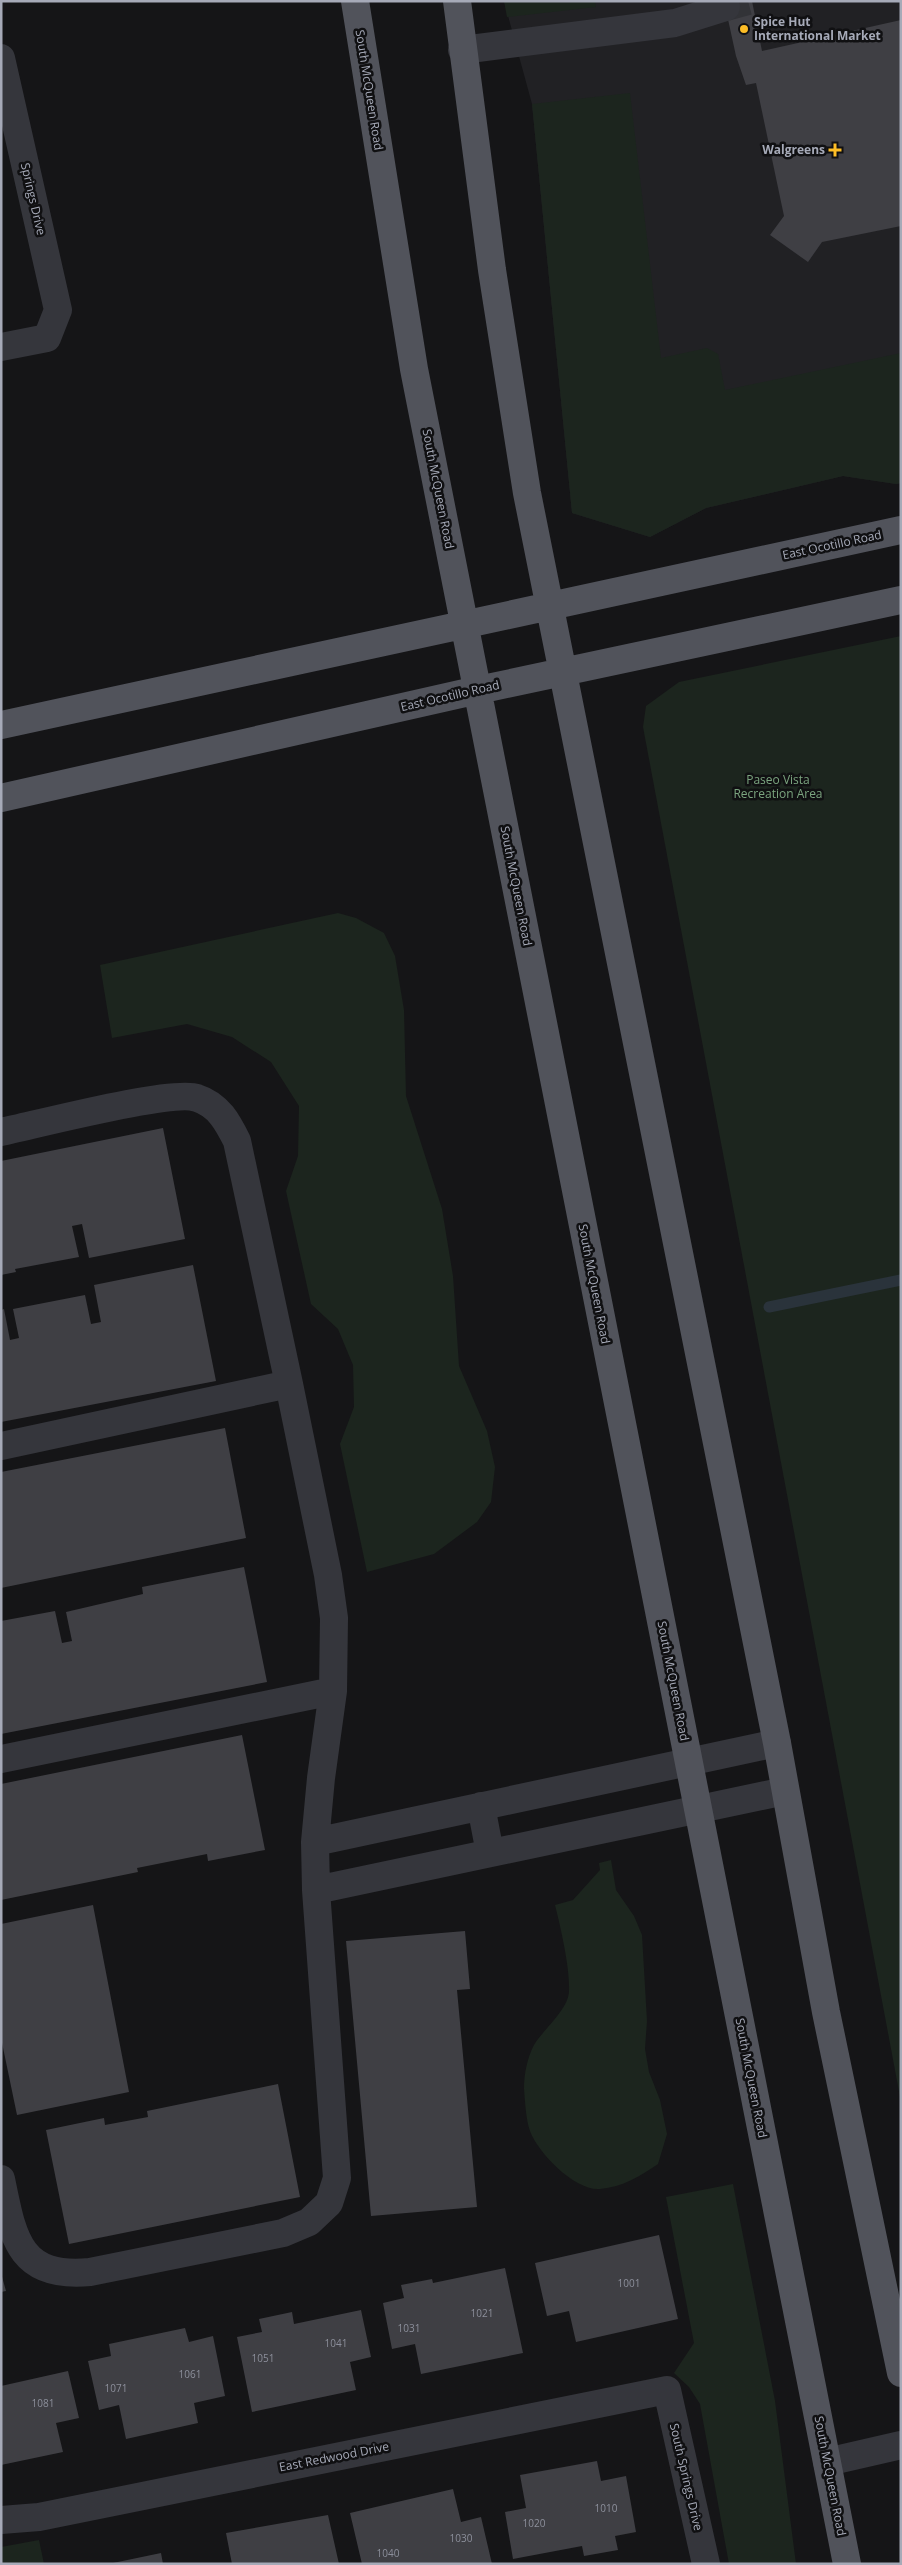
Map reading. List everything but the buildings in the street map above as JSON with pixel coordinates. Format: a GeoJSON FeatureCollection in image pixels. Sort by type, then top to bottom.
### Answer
{"type":"FeatureCollection","features":[{"type":"Feature","properties":{"kind":"main road","name":"South McQueen Road"},"geometry":{"type":"LineString","coordinates":[[355,1],[414,368],[847,2564]]}},
{"type":"Feature","properties":{"kind":"main road"},"geometry":{"type":"LineString","coordinates":[[456,1],[496,299],[527,494],[777,1743],[826,2012],[901,2373]]}},
{"type":"Feature","properties":{"kind":"main road","name":"East Ocotillo Road"},"geometry":{"type":"LineString","coordinates":[[1,724],[901,530]]}},
{"type":"Feature","properties":{"kind":"main road","name":"East Ocotillo Road"},"geometry":{"type":"LineString","coordinates":[[1,798],[478,690],[901,600]]}},
{"type":"Feature","properties":{"kind":"street"},"geometry":{"type":"LineString","coordinates":[[462,50],[675,23],[726,7]]}},
{"type":"Feature","properties":{"kind":"street","name":"Springs Drive"},"geometry":{"type":"LineString","coordinates":[[1,58],[58,310],[47,338],[1,347]]}},
{"type":"Feature","properties":{"kind":"street"},"geometry":{"type":"LineString","coordinates":[[1,1132],[167,1097],[197,1097],[224,1115],[237,1142],[289,1384],[333,1609],[335,1656],[333,1691],[321,1778],[315,1842],[316,1890],[337,2178],[329,2204],[309,2222],[284,2233],[90,2272],[66,2274],[45,2268],[23,2250],[12,2229],[1,2179]]}},
{"type":"Feature","properties":{"kind":"street"},"geometry":{"type":"LineString","coordinates":[[1,1446],[289,1384]]}},
{"type":"Feature","properties":{"kind":"street"},"geometry":{"type":"LineString","coordinates":[[1,1759],[333,1691]]}},
{"type":"Feature","properties":{"kind":"street"},"geometry":{"type":"LineString","coordinates":[[315,1842],[777,1743]]}},
{"type":"Feature","properties":{"kind":"street"},"geometry":{"type":"LineString","coordinates":[[316,1890],[785,1791]]}},
{"type":"Feature","properties":{"kind":"street"},"geometry":{"type":"LineString","coordinates":[[481,1806],[490,1853]]}},
{"type":"Feature","properties":{"kind":"street","name":"East Redwood Drive"},"geometry":{"type":"LineString","coordinates":[[1,2520],[39,2517],[667,2390]]}},
{"type":"Feature","properties":{"kind":"street","name":"South Springs Drive"},"geometry":{"type":"LineString","coordinates":[[667,2390],[706,2564]]}},
{"type":"Feature","properties":{"kind":"street"},"geometry":{"type":"LineString","coordinates":[[827,2462],[901,2444]]}},
{"type":"Feature","properties":{"kind":"shaded area"},"geometry":{"type":"Polygon","coordinates":[[[504,1],[901,1],[901,483],[896,484],[843,476],[706,508],[650,537],[572,513],[532,104],[504,1]]]}},
{"type":"Feature","properties":{"kind":"green space"},"geometry":{"type":"Polygon","coordinates":[[[504,1],[595,1],[596,7],[507,17],[504,1]]]}},
{"type":"Feature","properties":{"kind":"green space"},"geometry":{"type":"Polygon","coordinates":[[[630,93],[661,358],[707,348],[718,354],[725,390],[901,353],[901,483],[896,484],[843,476],[706,508],[650,537],[572,513],[532,104],[630,93]]]}},
{"type":"Feature","properties":{"kind":"green space","name":"Paseo Vista Recreation Area"},"geometry":{"type":"Polygon","coordinates":[[[901,636],[901,2102],[643,727],[646,706],[679,682],[901,636]]]}},
{"type":"Feature","properties":{"kind":"green space"},"geometry":{"type":"Polygon","coordinates":[[[338,913],[356,918],[384,933],[395,956],[404,1010],[406,1096],[442,1209],[453,1276],[459,1366],[487,1431],[495,1467],[491,1502],[477,1522],[434,1554],[367,1572],[340,1444],[354,1407],[353,1365],[338,1329],[311,1304],[286,1191],[298,1156],[299,1106],[271,1062],[232,1037],[187,1024],[112,1038],[100,965],[338,913]]]}},
{"type":"Feature","properties":{"kind":"green space"},"geometry":{"type":"Polygon","coordinates":[[[611,1860],[616,1890],[634,1916],[642,1935],[647,2021],[645,2049],[649,2072],[660,2100],[667,2134],[658,2164],[638,2177],[624,2183],[600,2189],[590,2188],[569,2177],[549,2160],[541,2150],[530,2131],[524,2084],[525,2072],[534,2045],[560,2012],[568,1998],[567,1960],[555,1905],[573,1900],[600,1870],[599,1863],[611,1860]]]}},
{"type":"Feature","properties":{"kind":"green space"},"geometry":{"type":"Polygon","coordinates":[[[733,2184],[775,2401],[796,2564],[729,2564],[700,2404],[689,2387],[674,2373],[694,2343],[666,2197],[733,2184]]]}},
{"type":"Feature","properties":{"kind":"green space"},"geometry":{"type":"Polygon","coordinates":[[[39,2540],[44,2564],[1,2564],[1,2547],[39,2540]]]}},
{"type":"Feature","properties":{"kind":"waterway"},"geometry":{"type":"LineString","coordinates":[[769,1307],[901,1280]]}},
{"type":"Feature","properties":{"kind":"tunnel"},"geometry":{"type":"LineString","coordinates":[[726,7],[748,1]]}},
{"type":"Feature","properties":{"kind":"place","name":"Spice Hut International Market"},"geometry":{"type":"Point","coordinates":[744,29]}},
{"type":"Feature","properties":{"kind":"place","name":"Walgreens"},"geometry":{"type":"Point","coordinates":[835,150]}}]}
